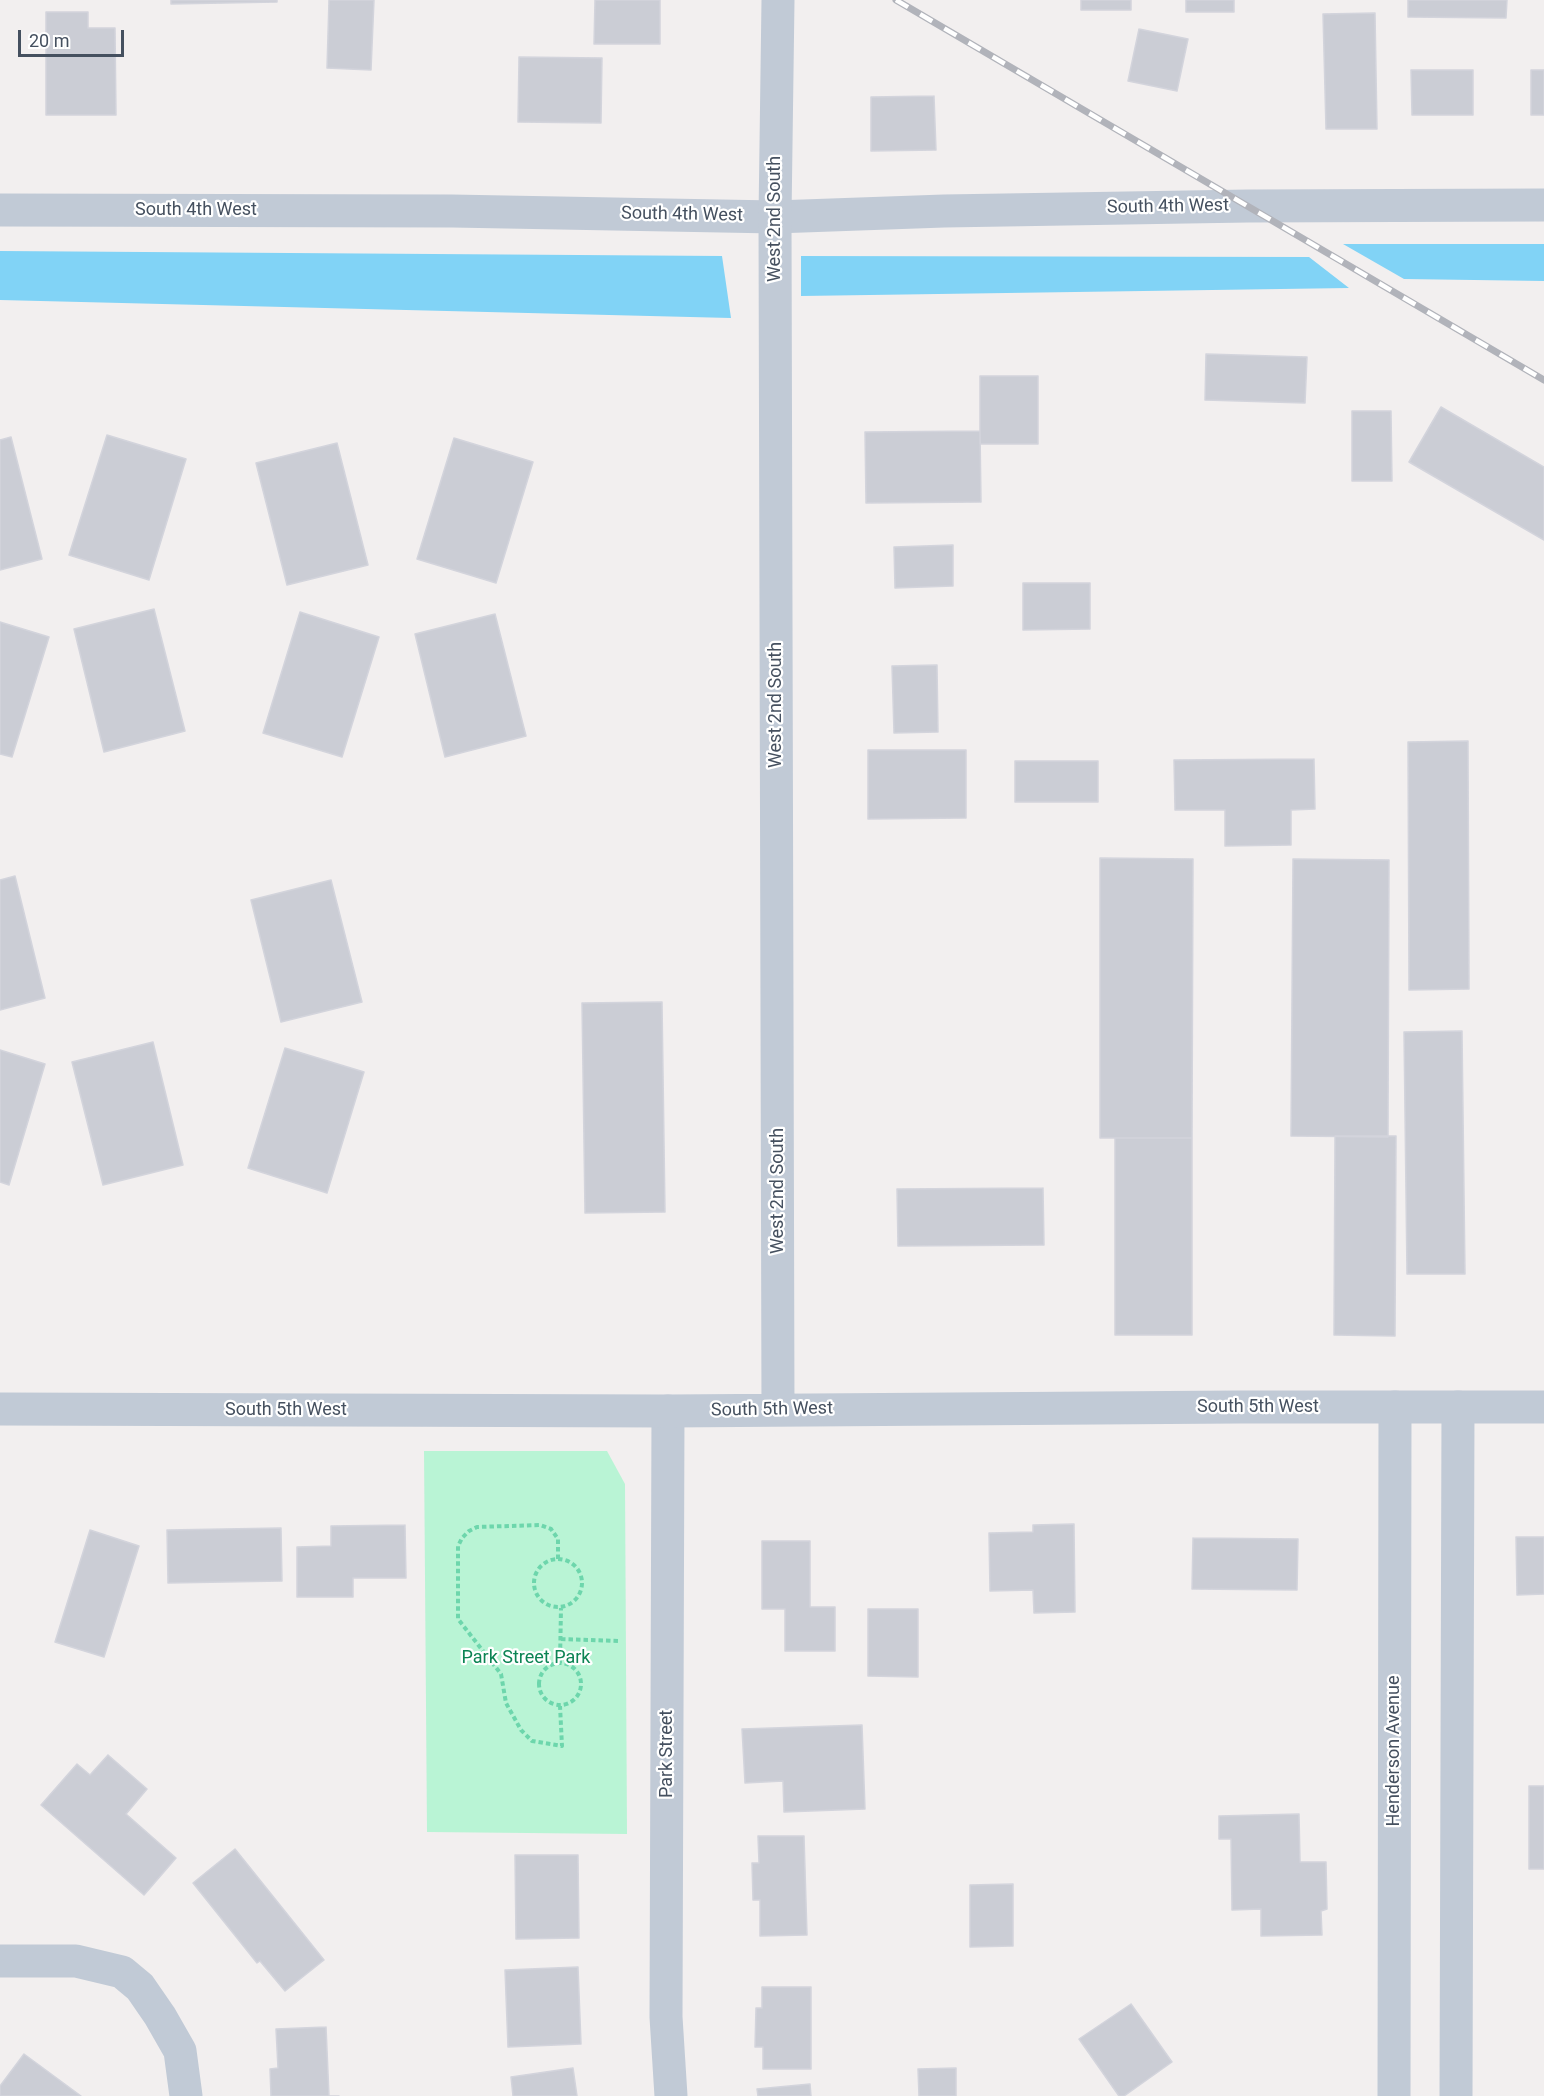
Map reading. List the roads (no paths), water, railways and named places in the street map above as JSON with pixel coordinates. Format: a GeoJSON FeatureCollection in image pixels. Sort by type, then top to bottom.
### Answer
{"type":"FeatureCollection","features":[{"type":"Feature","properties":{"kind":"street","name":"West 2nd South"},"geometry":{"type":"LineString","coordinates":[[778,0],[775,217],[778,1409]]}},
{"type":"Feature","properties":{"kind":"street","name":"South 4th West"},"geometry":{"type":"LineString","coordinates":[[0,210],[452,211],[775,217],[944,211],[1248,206],[1544,205]]}},
{"type":"Feature","properties":{"kind":"street","name":"Henderson Avenue"},"geometry":{"type":"LineString","coordinates":[[1394,2096],[1395,1407]]}},
{"type":"Feature","properties":{"kind":"street"},"geometry":{"type":"LineString","coordinates":[[1456,2096],[1458,1407]]}},
{"type":"Feature","properties":{"kind":"street","name":"South 5th West"},"geometry":{"type":"LineString","coordinates":[[0,1409],[668,1411],[1544,1407]]}},
{"type":"Feature","properties":{"kind":"street","name":"Park Street"},"geometry":{"type":"LineString","coordinates":[[668,1411],[666,2017],[671,2096]]}},
{"type":"Feature","properties":{"kind":"street"},"geometry":{"type":"LineString","coordinates":[[0,1961],[76,1961],[122,1972],[140,1987],[180,2051],[186,2096]]}},
{"type":"Feature","properties":{"kind":"water"},"geometry":{"type":"Polygon","coordinates":[[[1343,244],[1544,244],[1544,281],[1404,279],[1343,244]]]}},
{"type":"Feature","properties":{"kind":"water"},"geometry":{"type":"Polygon","coordinates":[[[0,251],[722,256],[731,318],[0,300],[0,251]]]}},
{"type":"Feature","properties":{"kind":"water"},"geometry":{"type":"Polygon","coordinates":[[[801,256],[1309,257],[1349,288],[801,296],[801,256]]]}},
{"type":"Feature","properties":{"kind":"railway"},"geometry":{"type":"LineString","coordinates":[[896,0],[1544,380]]}},
{"type":"Feature","properties":{"kind":"park label","name":"Park Street Park"},"geometry":{"type":"Point","coordinates":[526,1658]}}]}
